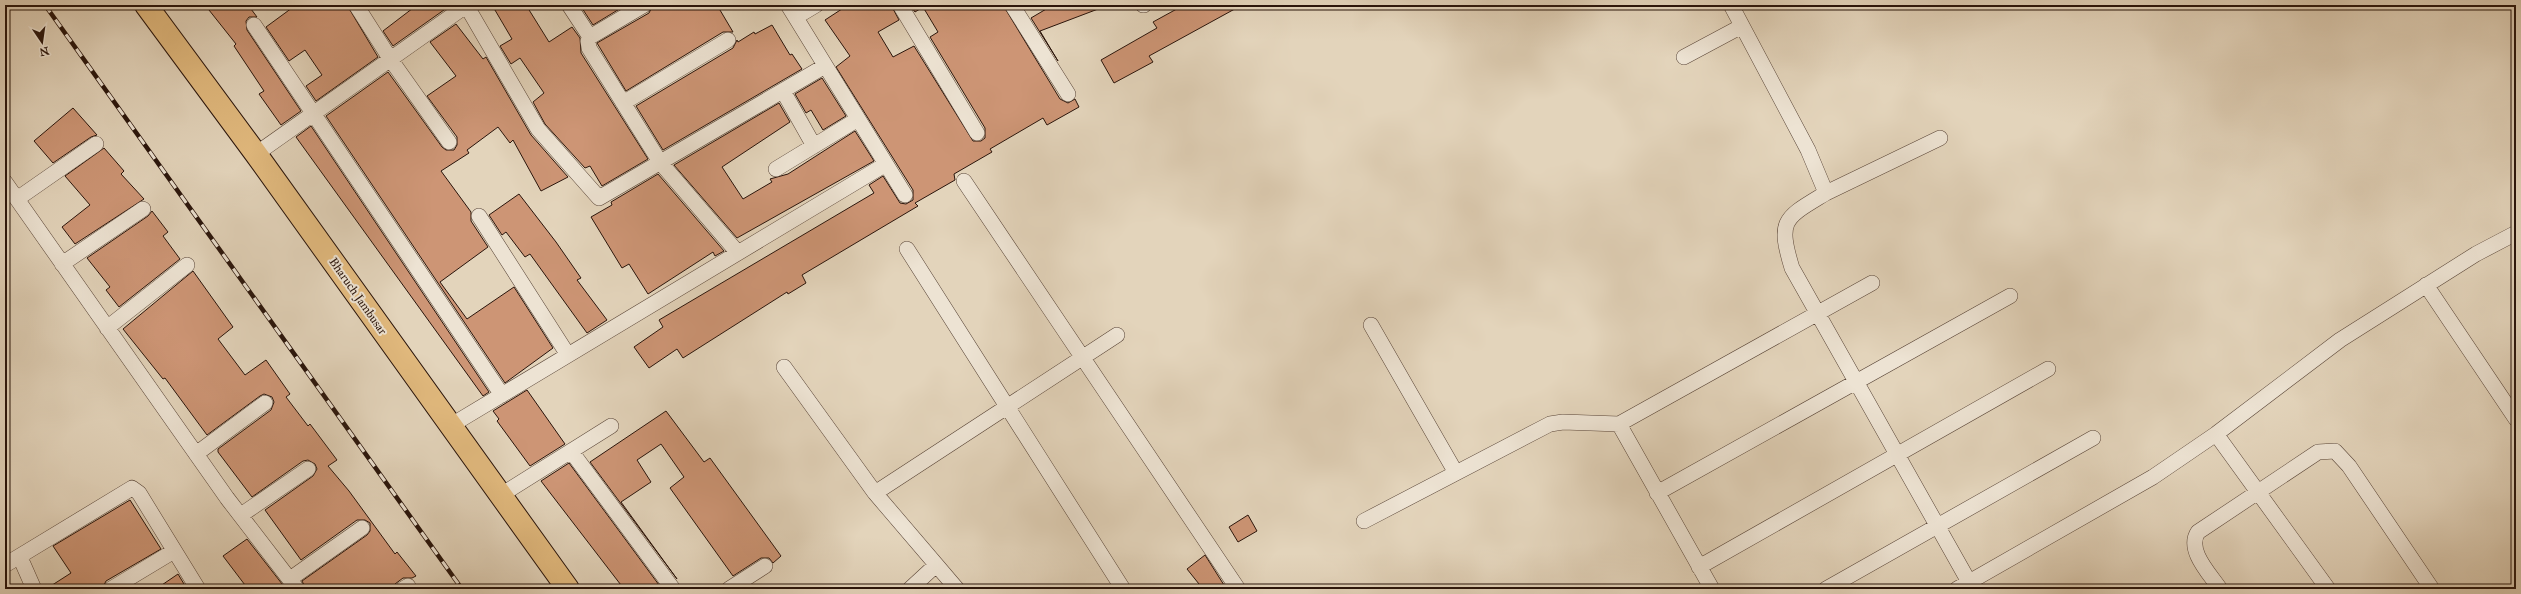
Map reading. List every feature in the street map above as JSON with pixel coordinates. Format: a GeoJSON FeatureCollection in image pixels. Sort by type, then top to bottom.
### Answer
{"type":"FeatureCollection","features":[{"type":"Feature","properties":{"kind":"highway","name":"Bharuch Jambusar"},"geometry":{"type":"LineString","coordinates":[[146,5],[256,154],[568,589]]}},
{"type":"Feature","properties":{"kind":"street"},"geometry":{"type":"LineString","coordinates":[[356,5],[391,60],[449,142]]}},
{"type":"Feature","properties":{"kind":"street"},"geometry":{"type":"LineString","coordinates":[[256,154],[391,60],[466,5],[538,129],[599,198],[825,66]]}},
{"type":"Feature","properties":{"kind":"street"},"geometry":{"type":"LineString","coordinates":[[569,5],[590,37]]}},
{"type":"Feature","properties":{"kind":"street"},"geometry":{"type":"LineString","coordinates":[[644,5],[590,37],[588,41],[589,48],[660,162],[738,253]]}},
{"type":"Feature","properties":{"kind":"street"},"geometry":{"type":"LineString","coordinates":[[816,5],[792,11],[905,195]]}},
{"type":"Feature","properties":{"kind":"street"},"geometry":{"type":"LineString","coordinates":[[900,5],[977,133]]}},
{"type":"Feature","properties":{"kind":"street"},"geometry":{"type":"LineString","coordinates":[[1012,5],[1068,94]]}},
{"type":"Feature","properties":{"kind":"street"},"geometry":{"type":"LineString","coordinates":[[1731,5],[1808,150],[1826,193]]}},
{"type":"Feature","properties":{"kind":"street"},"geometry":{"type":"LineString","coordinates":[[254,25],[502,395]]}},
{"type":"Feature","properties":{"kind":"street"},"geometry":{"type":"LineString","coordinates":[[1684,57],[1742,26]]}},
{"type":"Feature","properties":{"kind":"street"},"geometry":{"type":"LineString","coordinates":[[623,103],[728,40]]}},
{"type":"Feature","properties":{"kind":"street"},"geometry":{"type":"LineString","coordinates":[[783,91],[814,146]]}},
{"type":"Feature","properties":{"kind":"street"},"geometry":{"type":"LineString","coordinates":[[776,169],[858,119]]}},
{"type":"Feature","properties":{"kind":"street"},"geometry":{"type":"LineString","coordinates":[[1940,138],[1826,193],[1792,214],[1784,228],[1785,244],[1792,268],[1938,527],[1963,586],[2153,477],[2216,434],[2340,340],[2476,254],[2516,233]]}},
{"type":"Feature","properties":{"kind":"street"},"geometry":{"type":"LineString","coordinates":[[17,199],[96,144]]}},
{"type":"Feature","properties":{"kind":"street"},"geometry":{"type":"LineString","coordinates":[[450,426],[886,164]]}},
{"type":"Feature","properties":{"kind":"street"},"geometry":{"type":"LineString","coordinates":[[964,181],[1238,589]]}},
{"type":"Feature","properties":{"kind":"street"},"geometry":{"type":"LineString","coordinates":[[5,182],[196,454],[293,584],[362,528]]}},
{"type":"Feature","properties":{"kind":"street"},"geometry":{"type":"LineString","coordinates":[[62,264],[143,209]]}},
{"type":"Feature","properties":{"kind":"street"},"geometry":{"type":"LineString","coordinates":[[479,216],[568,355]]}},
{"type":"Feature","properties":{"kind":"street"},"geometry":{"type":"LineString","coordinates":[[907,249],[1006,408],[1123,589]]}},
{"type":"Feature","properties":{"kind":"street"},"geometry":{"type":"LineString","coordinates":[[107,328],[187,266]]}},
{"type":"Feature","properties":{"kind":"street"},"geometry":{"type":"LineString","coordinates":[[1364,521],[1550,424],[1563,422],[1619,424],[1872,283]]}},
{"type":"Feature","properties":{"kind":"street"},"geometry":{"type":"LineString","coordinates":[[2426,285],[2516,419]]}},
{"type":"Feature","properties":{"kind":"street"},"geometry":{"type":"LineString","coordinates":[[1657,493],[2010,296]]}},
{"type":"Feature","properties":{"kind":"street"},"geometry":{"type":"LineString","coordinates":[[1371,325],[1456,473]]}},
{"type":"Feature","properties":{"kind":"street"},"geometry":{"type":"LineString","coordinates":[[876,493],[1117,335]]}},
{"type":"Feature","properties":{"kind":"street"},"geometry":{"type":"LineString","coordinates":[[784,367],[876,493],[957,589]]}},
{"type":"Feature","properties":{"kind":"street"},"geometry":{"type":"LineString","coordinates":[[1699,567],[1898,456],[2048,369]]}},
{"type":"Feature","properties":{"kind":"street"},"geometry":{"type":"LineString","coordinates":[[196,454],[265,403]]}},
{"type":"Feature","properties":{"kind":"street"},"geometry":{"type":"LineString","coordinates":[[1619,424],[1712,589]]}},
{"type":"Feature","properties":{"kind":"street"},"geometry":{"type":"LineString","coordinates":[[501,495],[611,426]]}},
{"type":"Feature","properties":{"kind":"street"},"geometry":{"type":"LineString","coordinates":[[2216,434],[2259,491],[2328,589]]}},
{"type":"Feature","properties":{"kind":"street"},"geometry":{"type":"LineString","coordinates":[[1826,589],[2094,438]]}},
{"type":"Feature","properties":{"kind":"street"},"geometry":{"type":"LineString","coordinates":[[571,451],[673,589]]}},
{"type":"Feature","properties":{"kind":"street"},"geometry":{"type":"LineString","coordinates":[[2220,589],[2198,557],[2195,537],[2208,523],[2318,452],[2334,451],[2349,466],[2432,589]]}},
{"type":"Feature","properties":{"kind":"street"},"geometry":{"type":"LineString","coordinates":[[241,515],[308,469]]}},
{"type":"Feature","properties":{"kind":"street"},"geometry":{"type":"LineString","coordinates":[[5,565],[132,488],[139,493],[198,589]]}},
{"type":"Feature","properties":{"kind":"street"},"geometry":{"type":"LineString","coordinates":[[112,589],[174,551]]}},
{"type":"Feature","properties":{"kind":"street"},"geometry":{"type":"LineString","coordinates":[[23,564],[34,589]]}},
{"type":"Feature","properties":{"kind":"street"},"geometry":{"type":"LineString","coordinates":[[910,589],[936,565]]}},
{"type":"Feature","properties":{"kind":"street"},"geometry":{"type":"LineString","coordinates":[[729,589],[765,566]]}},
{"type":"Feature","properties":{"kind":"building"},"geometry":{"type":"Polygon","coordinates":[[[205,5],[248,5],[257,17],[249,17],[246,21],[247,30],[301,111],[281,125],[259,94],[264,91],[234,46],[236,44],[205,5]]]}},
{"type":"Feature","properties":{"kind":"building"},"geometry":{"type":"Polygon","coordinates":[[[296,5],[347,5],[378,57],[316,101],[306,86],[322,75],[305,50],[289,61],[266,27],[296,5]]]}},
{"type":"Feature","properties":{"kind":"building"},"geometry":{"type":"Polygon","coordinates":[[[417,5],[451,5],[393,46],[383,31],[417,5]]]}},
{"type":"Feature","properties":{"kind":"building"},"geometry":{"type":"Polygon","coordinates":[[[492,5],[526,5],[549,42],[572,27],[580,38],[581,53],[648,159],[602,186],[590,166],[585,168],[545,124],[533,102],[544,93],[520,58],[511,64],[500,46],[512,39],[492,5]]]}},
{"type":"Feature","properties":{"kind":"building"},"geometry":{"type":"Polygon","coordinates":[[[580,5],[626,5],[593,25],[580,5]]]}},
{"type":"Feature","properties":{"kind":"building"},"geometry":{"type":"Polygon","coordinates":[[[653,5],[717,5],[733,32],[723,32],[626,91],[597,43],[649,13],[653,5]]]}},
{"type":"Feature","properties":{"kind":"building"},"geometry":{"type":"Polygon","coordinates":[[[848,5],[891,5],[899,20],[878,32],[893,57],[914,46],[973,141],[981,141],[985,138],[985,128],[930,37],[938,32],[923,7],[915,12],[910,5],[1003,5],[1060,99],[1068,103],[1075,99],[1079,107],[1047,125],[1043,118],[990,149],[992,152],[954,174],[955,180],[915,203],[918,206],[802,275],[806,283],[788,294],[787,292],[683,358],[677,349],[649,368],[634,347],[663,327],[659,320],[874,193],[869,185],[883,176],[900,203],[906,204],[913,200],[913,190],[836,67],[850,56],[825,20],[848,5]]]}},
{"type":"Feature","properties":{"kind":"building"},"geometry":{"type":"Polygon","coordinates":[[[1053,5],[1106,6],[1040,31],[1058,61],[1031,18],[1053,5]]]}},
{"type":"Feature","properties":{"kind":"building"},"geometry":{"type":"Polygon","coordinates":[[[1184,5],[1242,5],[1149,56],[1153,62],[1114,83],[1101,60],[1157,28],[1153,22],[1184,5]]]}},
{"type":"Feature","properties":{"kind":"building"},"geometry":{"type":"Polygon","coordinates":[[[456,24],[483,59],[486,57],[531,135],[568,177],[541,191],[513,140],[510,143],[498,127],[467,150],[469,153],[441,171],[471,212],[471,221],[488,247],[440,282],[467,319],[514,287],[553,348],[505,383],[326,116],[388,72],[442,147],[446,150],[454,150],[457,145],[457,137],[427,96],[456,76],[430,42],[456,24]]]}},
{"type":"Feature","properties":{"kind":"building"},"geometry":{"type":"Polygon","coordinates":[[[772,25],[790,55],[792,54],[802,69],[663,150],[636,106],[733,48],[737,40],[738,42],[754,32],[755,34],[772,25]]]}},
{"type":"Feature","properties":{"kind":"building"},"geometry":{"type":"Polygon","coordinates":[[[822,78],[846,116],[823,130],[811,110],[806,113],[795,94],[822,78]]]}},
{"type":"Feature","properties":{"kind":"building"},"geometry":{"type":"Polygon","coordinates":[[[779,103],[790,122],[722,167],[743,199],[772,182],[770,179],[788,174],[855,131],[874,161],[737,238],[674,165],[779,103]]]}},
{"type":"Feature","properties":{"kind":"building"},"geometry":{"type":"Polygon","coordinates":[[[73,108],[97,135],[91,137],[53,163],[34,141],[73,108]]]}},
{"type":"Feature","properties":{"kind":"building"},"geometry":{"type":"Polygon","coordinates":[[[311,126],[489,392],[483,396],[296,137],[311,126]]]}},
{"type":"Feature","properties":{"kind":"building"},"geometry":{"type":"Polygon","coordinates":[[[104,148],[124,171],[121,174],[144,199],[75,244],[62,227],[90,205],[65,176],[104,148]]]}},
{"type":"Feature","properties":{"kind":"building"},"geometry":{"type":"Polygon","coordinates":[[[658,174],[724,251],[715,256],[713,252],[648,294],[629,264],[622,268],[591,217],[612,205],[611,202],[658,174]]]}},
{"type":"Feature","properties":{"kind":"building"},"geometry":{"type":"Polygon","coordinates":[[[519,194],[556,242],[581,278],[577,280],[607,320],[587,333],[530,254],[525,257],[506,232],[502,235],[489,215],[519,194]]]}},
{"type":"Feature","properties":{"kind":"building"},"geometry":{"type":"Polygon","coordinates":[[[152,211],[168,232],[163,236],[180,259],[119,307],[106,290],[110,287],[87,258],[148,216],[152,211]]]}},
{"type":"Feature","properties":{"kind":"building"},"geometry":{"type":"Polygon","coordinates":[[[193,271],[233,327],[218,339],[245,375],[266,360],[290,394],[286,397],[308,426],[310,424],[337,460],[328,466],[349,491],[395,554],[397,552],[416,576],[412,578],[403,578],[395,584],[394,589],[306,589],[302,581],[367,535],[370,531],[370,523],[365,520],[357,520],[301,560],[265,510],[313,476],[317,469],[315,464],[308,460],[303,461],[252,497],[218,452],[218,449],[271,410],[274,402],[272,397],[264,394],[260,396],[207,435],[165,378],[163,379],[123,329],[193,271]]]}},
{"type":"Feature","properties":{"kind":"building"},"geometry":{"type":"Polygon","coordinates":[[[527,390],[565,444],[530,466],[497,421],[499,419],[493,411],[527,390]]]}},
{"type":"Feature","properties":{"kind":"building"},"geometry":{"type":"Polygon","coordinates":[[[666,411],[704,462],[710,458],[781,556],[773,563],[769,558],[761,558],[733,576],[670,488],[684,477],[661,444],[637,460],[651,482],[621,502],[677,579],[590,462],[666,411]]]}},
{"type":"Feature","properties":{"kind":"building"},"geometry":{"type":"Polygon","coordinates":[[[569,463],[662,589],[624,589],[541,481],[569,463]]]}},
{"type":"Feature","properties":{"kind":"building"},"geometry":{"type":"Polygon","coordinates":[[[130,500],[161,549],[106,581],[102,589],[46,589],[71,573],[53,546],[130,500]]]}},
{"type":"Feature","properties":{"kind":"building"},"geometry":{"type":"Polygon","coordinates":[[[1248,515],[1257,531],[1238,542],[1229,527],[1248,515]]]}},
{"type":"Feature","properties":{"kind":"building"},"geometry":{"type":"Polygon","coordinates":[[[247,539],[286,589],[248,589],[223,556],[247,539]]]}},
{"type":"Feature","properties":{"kind":"building"},"geometry":{"type":"Polygon","coordinates":[[[1205,555],[1224,585],[1217,589],[1203,589],[1187,569],[1205,555]]]}},
{"type":"Feature","properties":{"kind":"building"},"geometry":{"type":"Polygon","coordinates":[[[178,574],[187,589],[156,589],[178,574]]]}},
{"type":"Feature","properties":{"kind":"railway"},"geometry":{"type":"LineString","coordinates":[[45,5],[462,589]]}}]}
